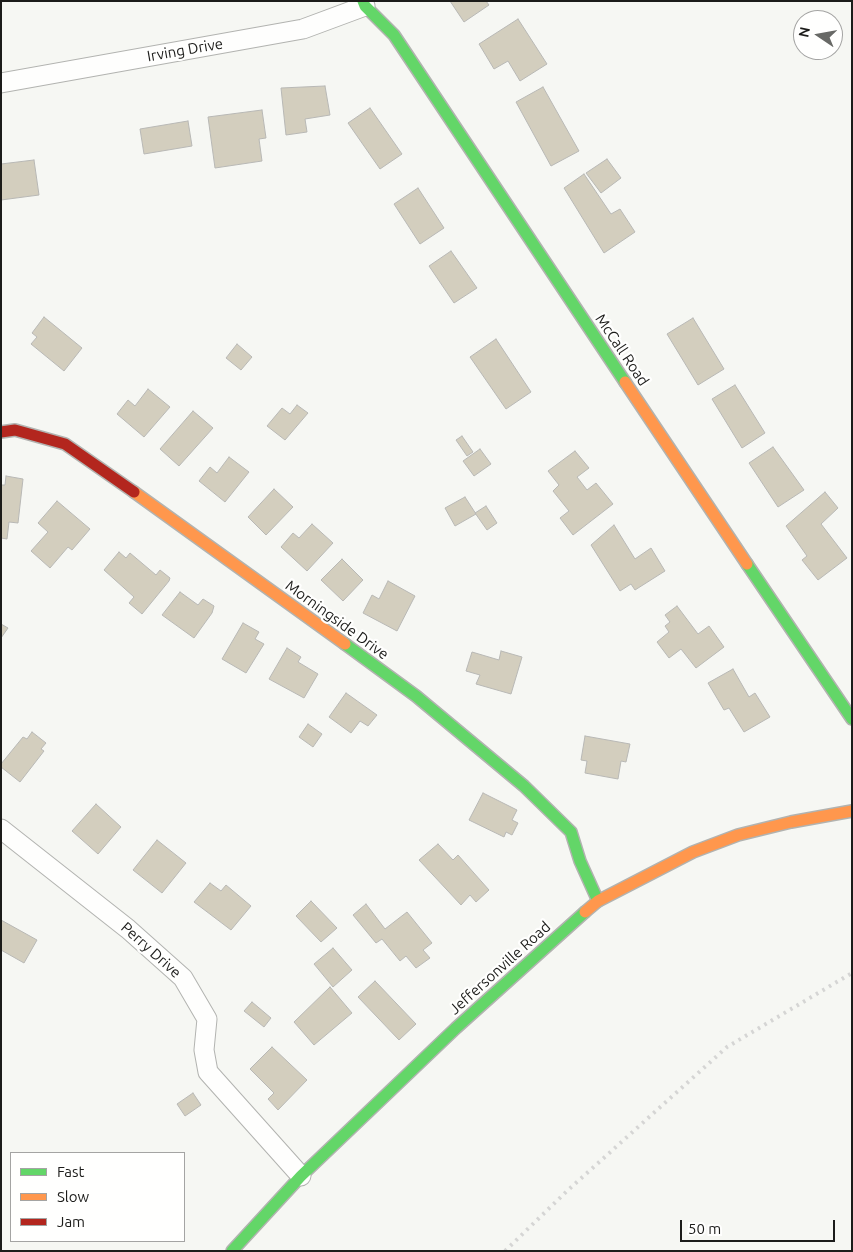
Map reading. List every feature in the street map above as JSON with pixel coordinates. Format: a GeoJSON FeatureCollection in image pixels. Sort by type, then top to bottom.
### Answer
{"type":"FeatureCollection","features":[{"type":"Feature","properties":{"kind":"street","name":"Irving Drive"},"geometry":{"type":"LineString","coordinates":[[1,83],[303,29],[364,4]]}},
{"type":"Feature","properties":{"kind":"street","name":"McCall Road"},"geometry":{"type":"LineString","coordinates":[[364,4],[394,36],[852,719]]}},
{"type":"Feature","properties":{"kind":"street","name":"Morningside Drive"},"geometry":{"type":"LineString","coordinates":[[1,432],[15,430],[65,444],[209,545],[416,696],[524,786],[570,832],[580,861],[598,901]]}},
{"type":"Feature","properties":{"kind":"street","name":"Jeffersonville Road"},"geometry":{"type":"LineString","coordinates":[[232,1251],[301,1176],[456,1028],[598,901],[693,852],[738,835],[852,810]]}},
{"type":"Feature","properties":{"kind":"street","name":"Perry Drive"},"geometry":{"type":"LineString","coordinates":[[1,829],[128,929],[183,978],[207,1019],[204,1050],[208,1072],[301,1176]]}},
{"type":"Feature","properties":{"kind":"building"},"geometry":{"type":"Polygon","coordinates":[[[450,1],[486,1],[489,5],[464,22],[450,1]]]}},
{"type":"Feature","properties":{"kind":"building"},"geometry":{"type":"Polygon","coordinates":[[[518,19],[547,64],[520,81],[508,61],[494,69],[479,44],[518,19]]]}},
{"type":"Feature","properties":{"kind":"building"},"geometry":{"type":"Polygon","coordinates":[[[325,86],[330,115],[305,119],[307,132],[286,135],[281,88],[325,86]]]}},
{"type":"Feature","properties":{"kind":"building"},"geometry":{"type":"Polygon","coordinates":[[[543,87],[579,151],[551,166],[516,102],[543,87]]]}},
{"type":"Feature","properties":{"kind":"building"},"geometry":{"type":"Polygon","coordinates":[[[370,108],[402,154],[380,169],[348,123],[370,108]]]}},
{"type":"Feature","properties":{"kind":"building"},"geometry":{"type":"Polygon","coordinates":[[[262,110],[266,138],[259,139],[262,161],[215,168],[208,117],[262,110]]]}},
{"type":"Feature","properties":{"kind":"building"},"geometry":{"type":"Polygon","coordinates":[[[188,121],[192,146],[144,154],[140,129],[188,121]]]}},
{"type":"Feature","properties":{"kind":"building"},"geometry":{"type":"Polygon","coordinates":[[[607,159],[621,178],[601,193],[586,173],[607,159]]]}},
{"type":"Feature","properties":{"kind":"building"},"geometry":{"type":"Polygon","coordinates":[[[34,160],[39,195],[1,200],[1,164],[34,160]]]}},
{"type":"Feature","properties":{"kind":"building"},"geometry":{"type":"Polygon","coordinates":[[[584,174],[611,214],[620,209],[635,232],[604,253],[564,188],[584,174]]]}},
{"type":"Feature","properties":{"kind":"building"},"geometry":{"type":"Polygon","coordinates":[[[418,188],[444,228],[420,244],[394,204],[418,188]]]}},
{"type":"Feature","properties":{"kind":"building"},"geometry":{"type":"Polygon","coordinates":[[[451,251],[477,288],[454,303],[429,266],[451,251]]]}},
{"type":"Feature","properties":{"kind":"building"},"geometry":{"type":"Polygon","coordinates":[[[44,317],[82,348],[64,371],[31,344],[37,337],[32,333],[44,317]]]}},
{"type":"Feature","properties":{"kind":"building"},"geometry":{"type":"Polygon","coordinates":[[[693,318],[724,369],[698,385],[667,334],[693,318]]]}},
{"type":"Feature","properties":{"kind":"building"},"geometry":{"type":"Polygon","coordinates":[[[496,339],[531,392],[506,409],[470,357],[496,339]]]}},
{"type":"Feature","properties":{"kind":"building"},"geometry":{"type":"Polygon","coordinates":[[[237,344],[252,357],[241,370],[226,358],[237,344]]]}},
{"type":"Feature","properties":{"kind":"building"},"geometry":{"type":"Polygon","coordinates":[[[735,385],[765,433],[742,448],[712,399],[735,385]]]}},
{"type":"Feature","properties":{"kind":"building"},"geometry":{"type":"Polygon","coordinates":[[[148,389],[170,407],[144,437],[117,414],[128,400],[135,406],[148,389]]]}},
{"type":"Feature","properties":{"kind":"building"},"geometry":{"type":"Polygon","coordinates":[[[297,405],[308,413],[285,440],[267,426],[282,408],[290,414],[297,405]]]}},
{"type":"Feature","properties":{"kind":"building"},"geometry":{"type":"Polygon","coordinates":[[[193,411],[213,428],[179,466],[160,449],[193,411]]]}},
{"type":"Feature","properties":{"kind":"building"},"geometry":{"type":"Polygon","coordinates":[[[462,436],[473,452],[467,456],[456,440],[462,436]]]}},
{"type":"Feature","properties":{"kind":"building"},"geometry":{"type":"Polygon","coordinates":[[[773,447],[804,490],[778,507],[749,463],[773,447]]]}},
{"type":"Feature","properties":{"kind":"building"},"geometry":{"type":"Polygon","coordinates":[[[480,449],[491,464],[474,476],[463,461],[480,449]]]}},
{"type":"Feature","properties":{"kind":"building"},"geometry":{"type":"Polygon","coordinates":[[[575,451],[589,468],[577,477],[587,490],[596,483],[613,504],[573,535],[560,518],[569,511],[553,491],[559,485],[548,471],[575,451]]]}},
{"type":"Feature","properties":{"kind":"building"},"geometry":{"type":"Polygon","coordinates":[[[229,457],[249,472],[225,502],[199,481],[210,467],[217,473],[229,457]]]}},
{"type":"Feature","properties":{"kind":"building"},"geometry":{"type":"Polygon","coordinates":[[[6,476],[23,479],[18,523],[9,522],[7,539],[1,538],[1,485],[5,485],[6,476]]]}},
{"type":"Feature","properties":{"kind":"building"},"geometry":{"type":"Polygon","coordinates":[[[274,489],[293,507],[266,535],[248,517],[274,489]]]}},
{"type":"Feature","properties":{"kind":"building"},"geometry":{"type":"Polygon","coordinates":[[[825,492],[838,508],[821,524],[847,558],[818,580],[802,560],[807,556],[786,526],[825,492]]]}},
{"type":"Feature","properties":{"kind":"building"},"geometry":{"type":"Polygon","coordinates":[[[465,497],[476,514],[455,526],[445,508],[465,497]]]}},
{"type":"Feature","properties":{"kind":"building"},"geometry":{"type":"Polygon","coordinates":[[[57,501],[90,529],[72,550],[68,547],[50,568],[31,551],[48,532],[38,523],[57,501]]]}},
{"type":"Feature","properties":{"kind":"building"},"geometry":{"type":"Polygon","coordinates":[[[486,506],[497,523],[487,530],[475,513],[486,506]]]}},
{"type":"Feature","properties":{"kind":"building"},"geometry":{"type":"Polygon","coordinates":[[[312,524],[333,543],[307,571],[281,547],[293,533],[299,538],[312,524]]]}},
{"type":"Feature","properties":{"kind":"building"},"geometry":{"type":"Polygon","coordinates":[[[614,525],[635,559],[651,548],[665,571],[635,590],[631,584],[620,591],[591,545],[614,525]]]}},
{"type":"Feature","properties":{"kind":"building"},"geometry":{"type":"Polygon","coordinates":[[[119,552],[126,558],[130,553],[156,575],[160,570],[170,578],[142,614],[129,603],[134,597],[104,570],[119,552]]]}},
{"type":"Feature","properties":{"kind":"building"},"geometry":{"type":"Polygon","coordinates":[[[342,559],[363,580],[343,601],[321,580],[342,559]]]}},
{"type":"Feature","properties":{"kind":"building"},"geometry":{"type":"Polygon","coordinates":[[[388,581],[415,596],[397,631],[363,613],[372,595],[379,599],[388,581]]]}},
{"type":"Feature","properties":{"kind":"building"},"geometry":{"type":"Polygon","coordinates":[[[180,592],[198,605],[203,599],[214,606],[212,613],[194,638],[162,615],[180,592]]]}},
{"type":"Feature","properties":{"kind":"building"},"geometry":{"type":"Polygon","coordinates":[[[677,606],[698,634],[709,626],[724,647],[696,668],[681,649],[669,658],[657,642],[669,632],[665,626],[670,622],[665,615],[677,606]]]}},
{"type":"Feature","properties":{"kind":"building"},"geometry":{"type":"Polygon","coordinates":[[[243,623],[259,632],[255,639],[264,644],[246,673],[222,659],[243,623]]]}},
{"type":"Feature","properties":{"kind":"building"},"geometry":{"type":"Polygon","coordinates":[[[1,624],[8,628],[1,638],[1,624]]]}},
{"type":"Feature","properties":{"kind":"building"},"geometry":{"type":"Polygon","coordinates":[[[287,648],[301,657],[298,662],[318,674],[304,698],[269,679],[287,648]]]}},
{"type":"Feature","properties":{"kind":"building"},"geometry":{"type":"Polygon","coordinates":[[[501,651],[522,657],[511,694],[476,684],[480,675],[466,671],[472,652],[499,660],[501,651]]]}},
{"type":"Feature","properties":{"kind":"building"},"geometry":{"type":"Polygon","coordinates":[[[733,669],[749,697],[755,693],[770,717],[744,732],[729,708],[724,710],[708,683],[733,669]]]}},
{"type":"Feature","properties":{"kind":"building"},"geometry":{"type":"Polygon","coordinates":[[[346,693],[377,715],[368,726],[360,721],[351,733],[329,717],[346,693]]]}},
{"type":"Feature","properties":{"kind":"building"},"geometry":{"type":"Polygon","coordinates":[[[308,724],[322,734],[313,747],[299,737],[308,724]]]}},
{"type":"Feature","properties":{"kind":"building"},"geometry":{"type":"Polygon","coordinates":[[[32,732],[46,743],[41,749],[44,751],[20,782],[1,767],[1,764],[23,737],[27,739],[32,732]]]}},
{"type":"Feature","properties":{"kind":"building"},"geometry":{"type":"Polygon","coordinates":[[[585,736],[630,744],[626,762],[621,761],[618,779],[585,773],[587,761],[581,760],[585,736]]]}},
{"type":"Feature","properties":{"kind":"building"},"geometry":{"type":"Polygon","coordinates":[[[483,793],[517,810],[512,820],[518,823],[512,835],[506,832],[504,837],[469,820],[483,793]]]}},
{"type":"Feature","properties":{"kind":"building"},"geometry":{"type":"Polygon","coordinates":[[[96,804],[121,827],[98,854],[72,831],[96,804]]]}},
{"type":"Feature","properties":{"kind":"building"},"geometry":{"type":"Polygon","coordinates":[[[157,840],[186,863],[162,893],[133,870],[157,840]]]}},
{"type":"Feature","properties":{"kind":"building"},"geometry":{"type":"Polygon","coordinates":[[[438,844],[453,860],[458,855],[489,890],[476,902],[470,895],[461,905],[419,860],[438,844]]]}},
{"type":"Feature","properties":{"kind":"building"},"geometry":{"type":"Polygon","coordinates":[[[210,883],[221,891],[226,885],[251,906],[231,930],[194,902],[210,883]]]}},
{"type":"Feature","properties":{"kind":"building"},"geometry":{"type":"Polygon","coordinates":[[[311,901],[337,928],[321,942],[296,916],[311,901]]]}},
{"type":"Feature","properties":{"kind":"building"},"geometry":{"type":"Polygon","coordinates":[[[366,904],[385,929],[407,912],[432,943],[423,950],[430,958],[416,968],[406,956],[400,961],[382,939],[376,943],[353,915],[366,904]]]}},
{"type":"Feature","properties":{"kind":"building"},"geometry":{"type":"Polygon","coordinates":[[[1,920],[37,940],[24,963],[1,950],[1,920]]]}},
{"type":"Feature","properties":{"kind":"building"},"geometry":{"type":"Polygon","coordinates":[[[333,948],[352,970],[333,987],[314,964],[333,948]]]}},
{"type":"Feature","properties":{"kind":"building"},"geometry":{"type":"Polygon","coordinates":[[[375,981],[416,1024],[399,1040],[358,997],[375,981]]]}},
{"type":"Feature","properties":{"kind":"building"},"geometry":{"type":"Polygon","coordinates":[[[330,987],[352,1013],[314,1045],[294,1022],[330,987]]]}},
{"type":"Feature","properties":{"kind":"building"},"geometry":{"type":"Polygon","coordinates":[[[252,1002],[271,1018],[264,1027],[244,1011],[252,1002]]]}},
{"type":"Feature","properties":{"kind":"building"},"geometry":{"type":"Polygon","coordinates":[[[272,1047],[307,1080],[278,1110],[268,1099],[274,1093],[250,1069],[272,1047]]]}},
{"type":"Feature","properties":{"kind":"building"},"geometry":{"type":"Polygon","coordinates":[[[193,1093],[201,1105],[185,1116],[177,1104],[193,1093]]]}},
{"type":"Feature","properties":{"kind":"railway"},"geometry":{"type":"LineString","coordinates":[[505,1251],[567,1191],[727,1047],[852,973]]}},
{"type":"Feature","properties":{"kind":"traffic: fast"},"geometry":{"type":"LineString","coordinates":[[363,1],[365,6],[394,35],[625,382]]}},
{"type":"Feature","properties":{"kind":"traffic: fast"},"geometry":{"type":"LineString","coordinates":[[747,564],[852,719]]}},
{"type":"Feature","properties":{"kind":"traffic: fast"},"geometry":{"type":"LineString","coordinates":[[345,644],[416,696],[524,786],[571,832],[580,861],[598,901]]}},
{"type":"Feature","properties":{"kind":"traffic: fast"},"geometry":{"type":"LineString","coordinates":[[232,1251],[301,1176],[456,1028],[585,912]]}},
{"type":"Feature","properties":{"kind":"traffic: slow"},"geometry":{"type":"LineString","coordinates":[[625,382],[747,564]]}},
{"type":"Feature","properties":{"kind":"traffic: slow"},"geometry":{"type":"LineString","coordinates":[[134,492],[345,644]]}},
{"type":"Feature","properties":{"kind":"traffic: slow"},"geometry":{"type":"LineString","coordinates":[[585,912],[598,901],[693,852],[738,835],[791,822],[852,811]]}},
{"type":"Feature","properties":{"kind":"traffic: jam"},"geometry":{"type":"LineString","coordinates":[[1,432],[15,430],[65,444],[134,492]]}}]}
